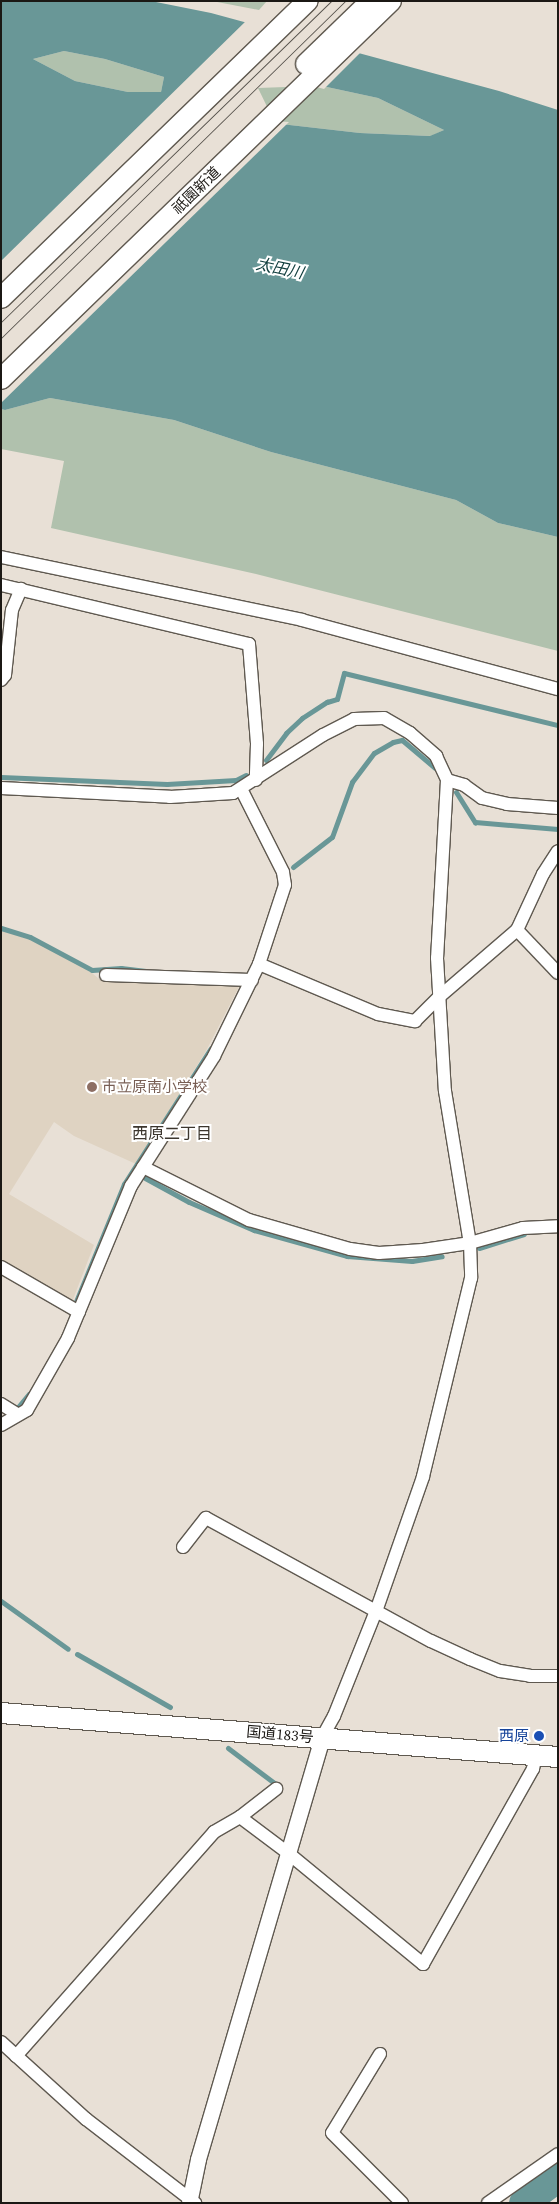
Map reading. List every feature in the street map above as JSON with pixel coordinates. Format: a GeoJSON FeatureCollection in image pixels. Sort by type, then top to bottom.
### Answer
{"type":"FeatureCollection","features":[{"type":"Feature","properties":{"kind":"highway"},"geometry":{"type":"LineString","coordinates":[[1,298],[308,1]]}},
{"type":"Feature","properties":{"kind":"highway","name":"祇園新道"},"geometry":{"type":"LineString","coordinates":[[1,360],[371,1]]}},
{"type":"Feature","properties":{"kind":"highway","name":"祇園新道"},"geometry":{"type":"LineString","coordinates":[[1,379],[391,1]]}},
{"type":"Feature","properties":{"kind":"highway","name":"国道183号"},"geometry":{"type":"LineString","coordinates":[[1,1713],[558,1757]]}},
{"type":"Feature","properties":{"kind":"street"},"geometry":{"type":"LineString","coordinates":[[1,557],[302,620],[558,689]]}},
{"type":"Feature","properties":{"kind":"street"},"geometry":{"type":"LineString","coordinates":[[1,585],[249,644],[257,744],[256,780]]}},
{"type":"Feature","properties":{"kind":"street"},"geometry":{"type":"LineString","coordinates":[[1,680],[5,675],[12,610],[21,589]]}},
{"type":"Feature","properties":{"kind":"street"},"geometry":{"type":"LineString","coordinates":[[1,788],[170,797],[233,793],[256,780],[323,735],[354,719],[384,718],[410,733],[436,756],[447,780],[437,958],[445,1091],[470,1243],[471,1278],[423,1477],[376,1611],[334,1716],[322,1738],[201,2149],[191,2201],[86,2119],[1,2042]]}},
{"type":"Feature","properties":{"kind":"street"},"geometry":{"type":"LineString","coordinates":[[447,780],[464,785],[482,798],[507,804],[558,808]]}},
{"type":"Feature","properties":{"kind":"street"},"geometry":{"type":"LineString","coordinates":[[1,1425],[17,1414],[27,1410],[68,1338],[131,1186],[214,1056],[259,964],[285,885],[283,872],[241,789]]}},
{"type":"Feature","properties":{"kind":"street"},"geometry":{"type":"LineString","coordinates":[[259,964],[378,1014],[416,1021],[439,996],[517,930],[543,874],[558,851]]}},
{"type":"Feature","properties":{"kind":"street"},"geometry":{"type":"LineString","coordinates":[[517,930],[558,973]]}},
{"type":"Feature","properties":{"kind":"street"},"geometry":{"type":"LineString","coordinates":[[106,975],[252,980]]}},
{"type":"Feature","properties":{"kind":"street"},"geometry":{"type":"LineString","coordinates":[[143,1167],[250,1220],[350,1249],[379,1253],[470,1243],[522,1228],[558,1226]]}},
{"type":"Feature","properties":{"kind":"street"},"geometry":{"type":"LineString","coordinates":[[1,1267],[79,1312]]}},
{"type":"Feature","properties":{"kind":"street"},"geometry":{"type":"LineString","coordinates":[[1,1404],[17,1414]]}},
{"type":"Feature","properties":{"kind":"street"},"geometry":{"type":"LineString","coordinates":[[183,1547],[206,1518],[431,1641],[500,1671],[530,1676],[558,1676]]}},
{"type":"Feature","properties":{"kind":"street"},"geometry":{"type":"LineString","coordinates":[[240,1817],[288,1853],[423,1964],[533,1769],[536,1755]]}},
{"type":"Feature","properties":{"kind":"street"},"geometry":{"type":"LineString","coordinates":[[16,2056],[214,1832],[240,1817],[276,1789]]}},
{"type":"Feature","properties":{"kind":"street"},"geometry":{"type":"LineString","coordinates":[[380,2054],[332,2133],[402,2203]]}},
{"type":"Feature","properties":{"kind":"street"},"geometry":{"type":"LineString","coordinates":[[488,2203],[558,2154]]}},
{"type":"Feature","properties":{"kind":"shaded area","name":"市立原南小学校"},"geometry":{"type":"Polygon","coordinates":[[[1,931],[25,936],[85,967],[99,979],[241,983],[206,1051],[136,1164],[74,1136],[54,1122],[9,1194],[94,1245],[72,1302],[1,1261],[1,931]]]}},
{"type":"Feature","properties":{"kind":"green space"},"geometry":{"type":"Polygon","coordinates":[[[212,1],[267,1],[259,10],[212,1]]]}},
{"type":"Feature","properties":{"kind":"green space"},"geometry":{"type":"Polygon","coordinates":[[[64,51],[105,59],[164,77],[161,92],[128,92],[75,81],[33,59],[64,51]]]}},
{"type":"Feature","properties":{"kind":"green space"},"geometry":{"type":"Polygon","coordinates":[[[313,84],[378,98],[444,130],[431,136],[360,133],[272,123],[255,86],[313,84]]]}},
{"type":"Feature","properties":{"kind":"green space"},"geometry":{"type":"Polygon","coordinates":[[[50,398],[174,420],[271,452],[456,500],[498,523],[558,537],[558,651],[256,574],[51,528],[64,461],[1,449],[1,409],[5,410],[50,398]]]}},
{"type":"Feature","properties":{"kind":"water","name":"太田川"},"geometry":{"type":"Polygon","coordinates":[[[1,1],[151,1],[211,13],[499,91],[558,110],[558,537],[498,523],[456,500],[271,452],[174,420],[50,398],[5,410],[1,409],[1,1]],[[64,51],[33,59],[75,81],[128,92],[161,92],[164,77],[105,59],[64,51]],[[313,84],[255,86],[272,123],[360,133],[430,136],[444,130],[378,98],[313,84]]]}},
{"type":"Feature","properties":{"kind":"pier"},"geometry":{"type":"Polygon","coordinates":[[[247,20],[362,51],[324,89],[313,86],[258,88],[274,121],[289,122],[1,403],[1,261],[247,20]]]}},
{"type":"Feature","properties":{"kind":"waterway"},"geometry":{"type":"LineString","coordinates":[[266,760],[286,733],[302,718],[327,702],[337,699],[344,673],[558,725]]}},
{"type":"Feature","properties":{"kind":"waterway"},"geometry":{"type":"LineString","coordinates":[[293,867],[332,837],[352,782],[374,753],[393,742],[402,740],[435,768]]}},
{"type":"Feature","properties":{"kind":"waterway"},"geometry":{"type":"LineString","coordinates":[[1,777],[167,784],[236,780],[246,775]]}},
{"type":"Feature","properties":{"kind":"waterway"},"geometry":{"type":"LineString","coordinates":[[456,792],[475,822],[558,829]]}},
{"type":"Feature","properties":{"kind":"waterway"},"geometry":{"type":"LineString","coordinates":[[1,928],[30,937],[92,970],[121,968],[146,971]]}},
{"type":"Feature","properties":{"kind":"waterway"},"geometry":{"type":"LineString","coordinates":[[75,1304],[124,1184],[211,1048]]}},
{"type":"Feature","properties":{"kind":"waterway"},"geometry":{"type":"LineString","coordinates":[[145,1178],[189,1202],[254,1230],[347,1256],[412,1261],[442,1256]]}},
{"type":"Feature","properties":{"kind":"waterway"},"geometry":{"type":"LineString","coordinates":[[479,1248],[524,1234]]}},
{"type":"Feature","properties":{"kind":"waterway"},"geometry":{"type":"LineString","coordinates":[[18,1407],[29,1394]]}},
{"type":"Feature","properties":{"kind":"waterway"},"geometry":{"type":"LineString","coordinates":[[1,1601],[68,1649]]}},
{"type":"Feature","properties":{"kind":"waterway"},"geometry":{"type":"LineString","coordinates":[[77,1654],[170,1707]]}},
{"type":"Feature","properties":{"kind":"waterway"},"geometry":{"type":"LineString","coordinates":[[228,1748],[277,1785]]}},
{"type":"Feature","properties":{"kind":"waterway"},"geometry":{"type":"LineString","coordinates":[[523,2203],[558,2177]]}},
{"type":"Feature","properties":{"kind":"tram line"},"geometry":{"type":"LineString","coordinates":[[1,322],[331,1]]}},
{"type":"Feature","properties":{"kind":"tram line"},"geometry":{"type":"LineString","coordinates":[[1,338],[345,1]]}},
{"type":"Feature","properties":{"kind":"place","name":"市立原南小学校"},"geometry":{"type":"Point","coordinates":[92,1087]}},
{"type":"Feature","properties":{"kind":"place","name":"西原"},"geometry":{"type":"Point","coordinates":[539,1736]}},
{"type":"Feature","properties":{"kind":"district","name":"西原二丁目"},"geometry":{"type":"Point","coordinates":[172,1133]}}]}
